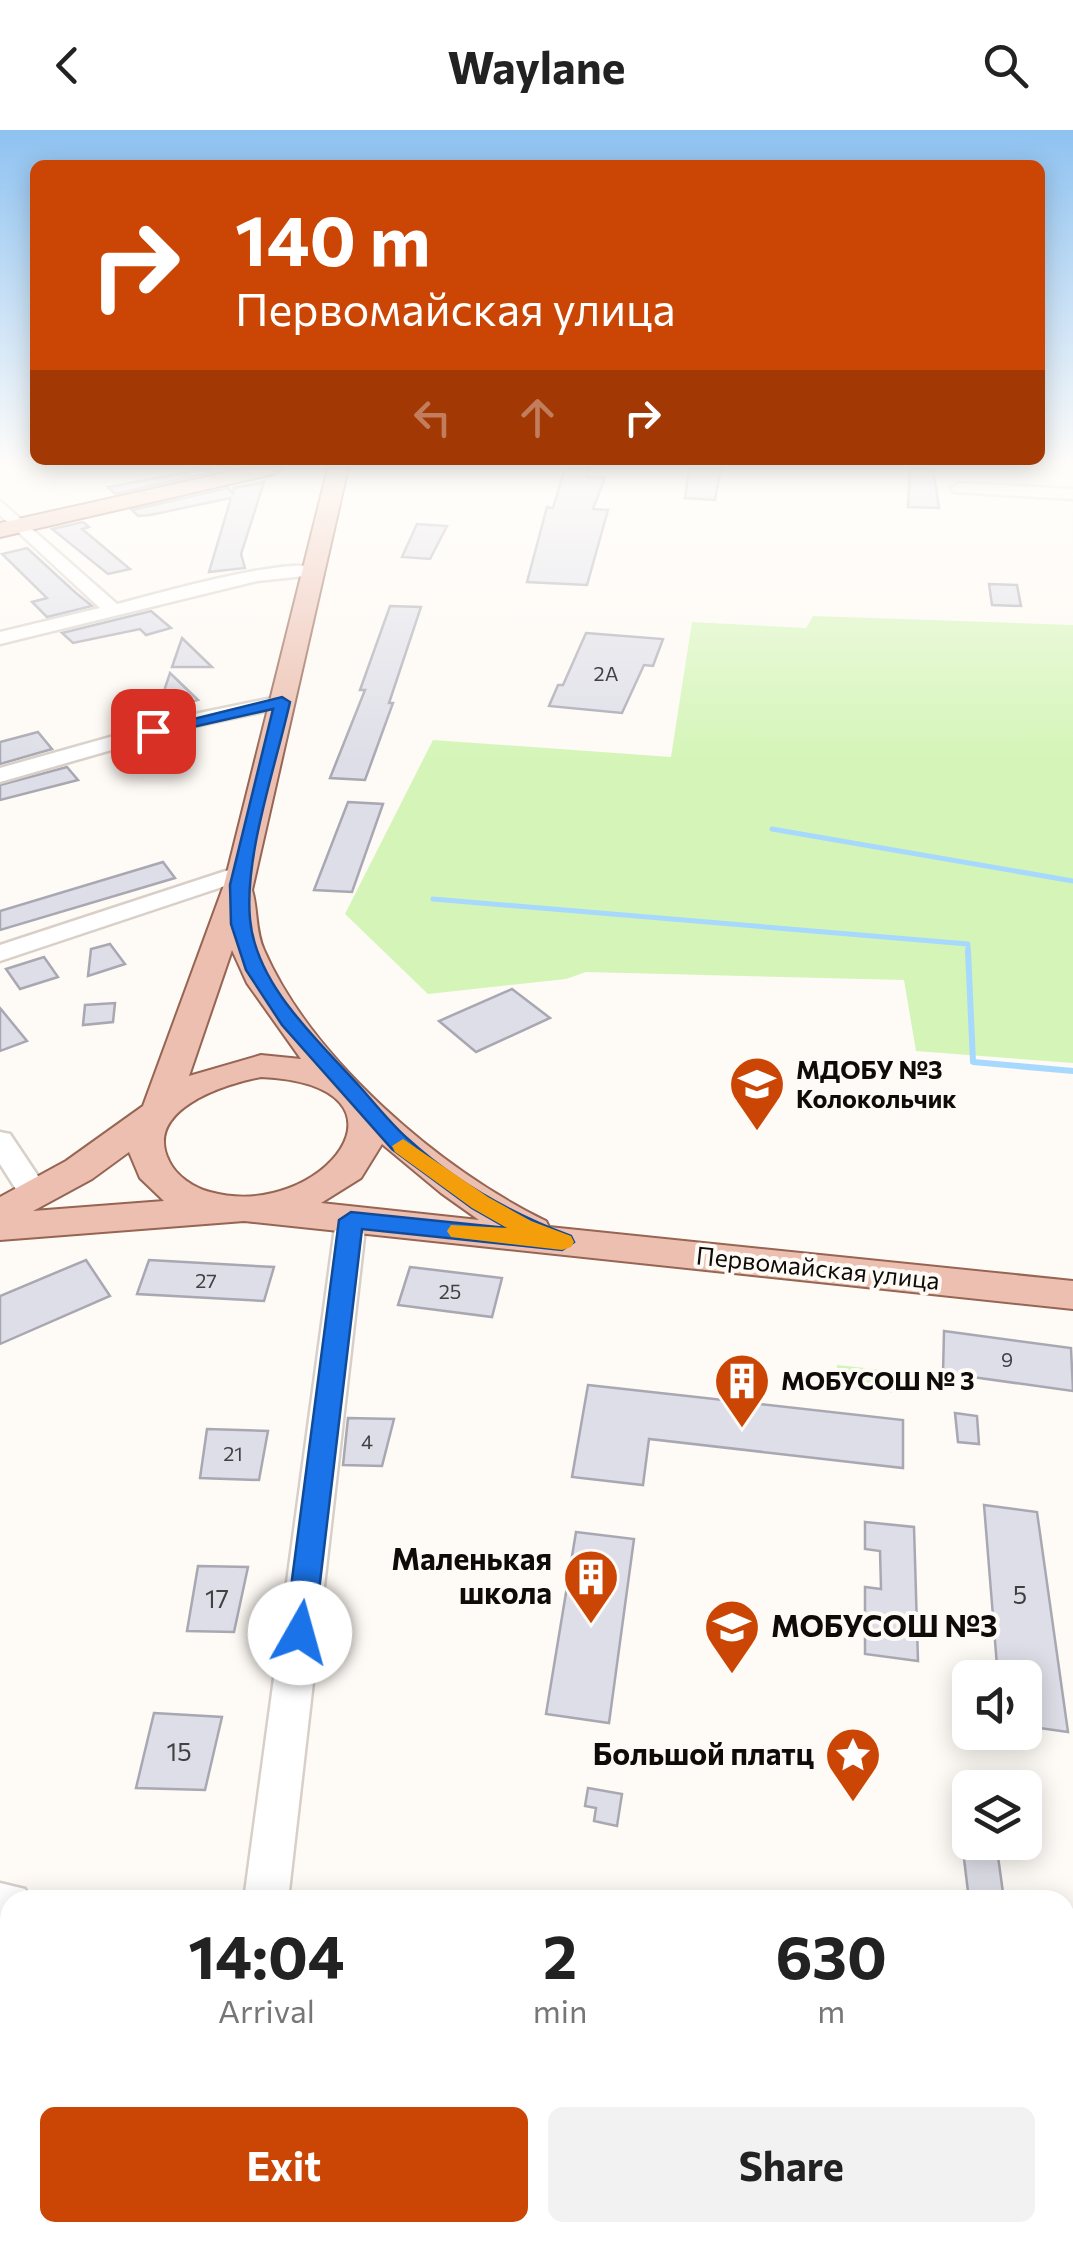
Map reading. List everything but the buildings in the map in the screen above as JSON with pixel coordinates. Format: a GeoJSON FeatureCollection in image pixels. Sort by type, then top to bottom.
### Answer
{"type":"FeatureCollection","features":[{"type":"Feature","properties":{"kind":"main road"},"geometry":{"type":"LineString","coordinates":[[0,1213],[78,1170],[159,1112],[178,1094],[202,1080],[262,1066],[319,1074],[354,1096],[363,1109],[368,1128],[363,1148],[351,1167],[331,1184],[304,1197],[241,1208],[199,1200],[166,1184],[152,1167],[146,1149],[149,1130],[159,1112],[240,879],[315,567]]}},
{"type":"Feature","properties":{"kind":"main road","name":"Первомайская улица"},"geometry":{"type":"LineString","coordinates":[[240,879],[240,924],[256,970],[289,1021],[354,1096],[400,1144],[480,1202],[562,1242]]}},
{"type":"Feature","properties":{"kind":"main road","name":"Первомайская улица"},"geometry":{"type":"LineString","coordinates":[[0,1227],[241,1208],[1073,1295]]}},
{"type":"Feature","properties":{"kind":"street"},"geometry":{"type":"LineString","coordinates":[[59,567],[114,610]]}},
{"type":"Feature","properties":{"kind":"street"},"geometry":{"type":"LineString","coordinates":[[0,638],[257,574],[314,570]]}},
{"type":"Feature","properties":{"kind":"street"},"geometry":{"type":"LineString","coordinates":[[0,776],[192,720],[282,702]]}},
{"type":"Feature","properties":{"kind":"street"},"geometry":{"type":"LineString","coordinates":[[0,954],[240,879]]}},
{"type":"Feature","properties":{"kind":"street"},"geometry":{"type":"LineString","coordinates":[[0,1141],[35,1196]]}},
{"type":"Feature","properties":{"kind":"street"},"geometry":{"type":"LineString","coordinates":[[267,1890],[351,1220]]}},
{"type":"Feature","properties":{"kind":"green space"},"geometry":{"type":"Polygon","coordinates":[[[813,616],[1073,625],[1073,1063],[916,1051],[904,980],[586,972],[566,979],[428,994],[345,914],[433,740],[671,757],[692,622],[806,628],[813,616]]]}},
{"type":"Feature","properties":{"kind":"green space"},"geometry":{"type":"Polygon","coordinates":[[[837,1365],[892,1371],[892,1393],[836,1386],[837,1365]]]}},
{"type":"Feature","properties":{"kind":"waterway"},"geometry":{"type":"LineString","coordinates":[[772,829],[1073,881]]}},
{"type":"Feature","properties":{"kind":"waterway"},"geometry":{"type":"LineString","coordinates":[[433,899],[968,944],[968,951]]}},
{"type":"Feature","properties":{"kind":"waterway"},"geometry":{"type":"LineString","coordinates":[[968,951],[973,1062],[1073,1071]]}},
{"type":"Feature","properties":{"kind":"slow traffic"},"geometry":{"type":"LineString","coordinates":[[403,1146],[480,1202],[562,1242],[459,1231]]}},
{"type":"Feature","properties":{"kind":"place","name":"МДОБУ №3 Колокольчик"},"geometry":{"type":"Point","coordinates":[757,1133]}},
{"type":"Feature","properties":{"kind":"place","name":"МОБУСОШ № 3"},"geometry":{"type":"Point","coordinates":[742,1430]}},
{"type":"Feature","properties":{"kind":"place","name":"Маленькая школа"},"geometry":{"type":"Point","coordinates":[591,1626]}},
{"type":"Feature","properties":{"kind":"place","name":"МОБУСОШ №3"},"geometry":{"type":"Point","coordinates":[732,1676]}},
{"type":"Feature","properties":{"kind":"place","name":"Большой платц"},"geometry":{"type":"Point","coordinates":[853,1804]}},
{"type":"Feature","properties":{"kind":"route"},"geometry":{"type":"LineString","coordinates":[[153,731],[282,702],[239,885],[240,924],[256,970],[289,1021],[400,1144],[480,1202],[562,1242],[351,1220],[300,1633]]}}]}
